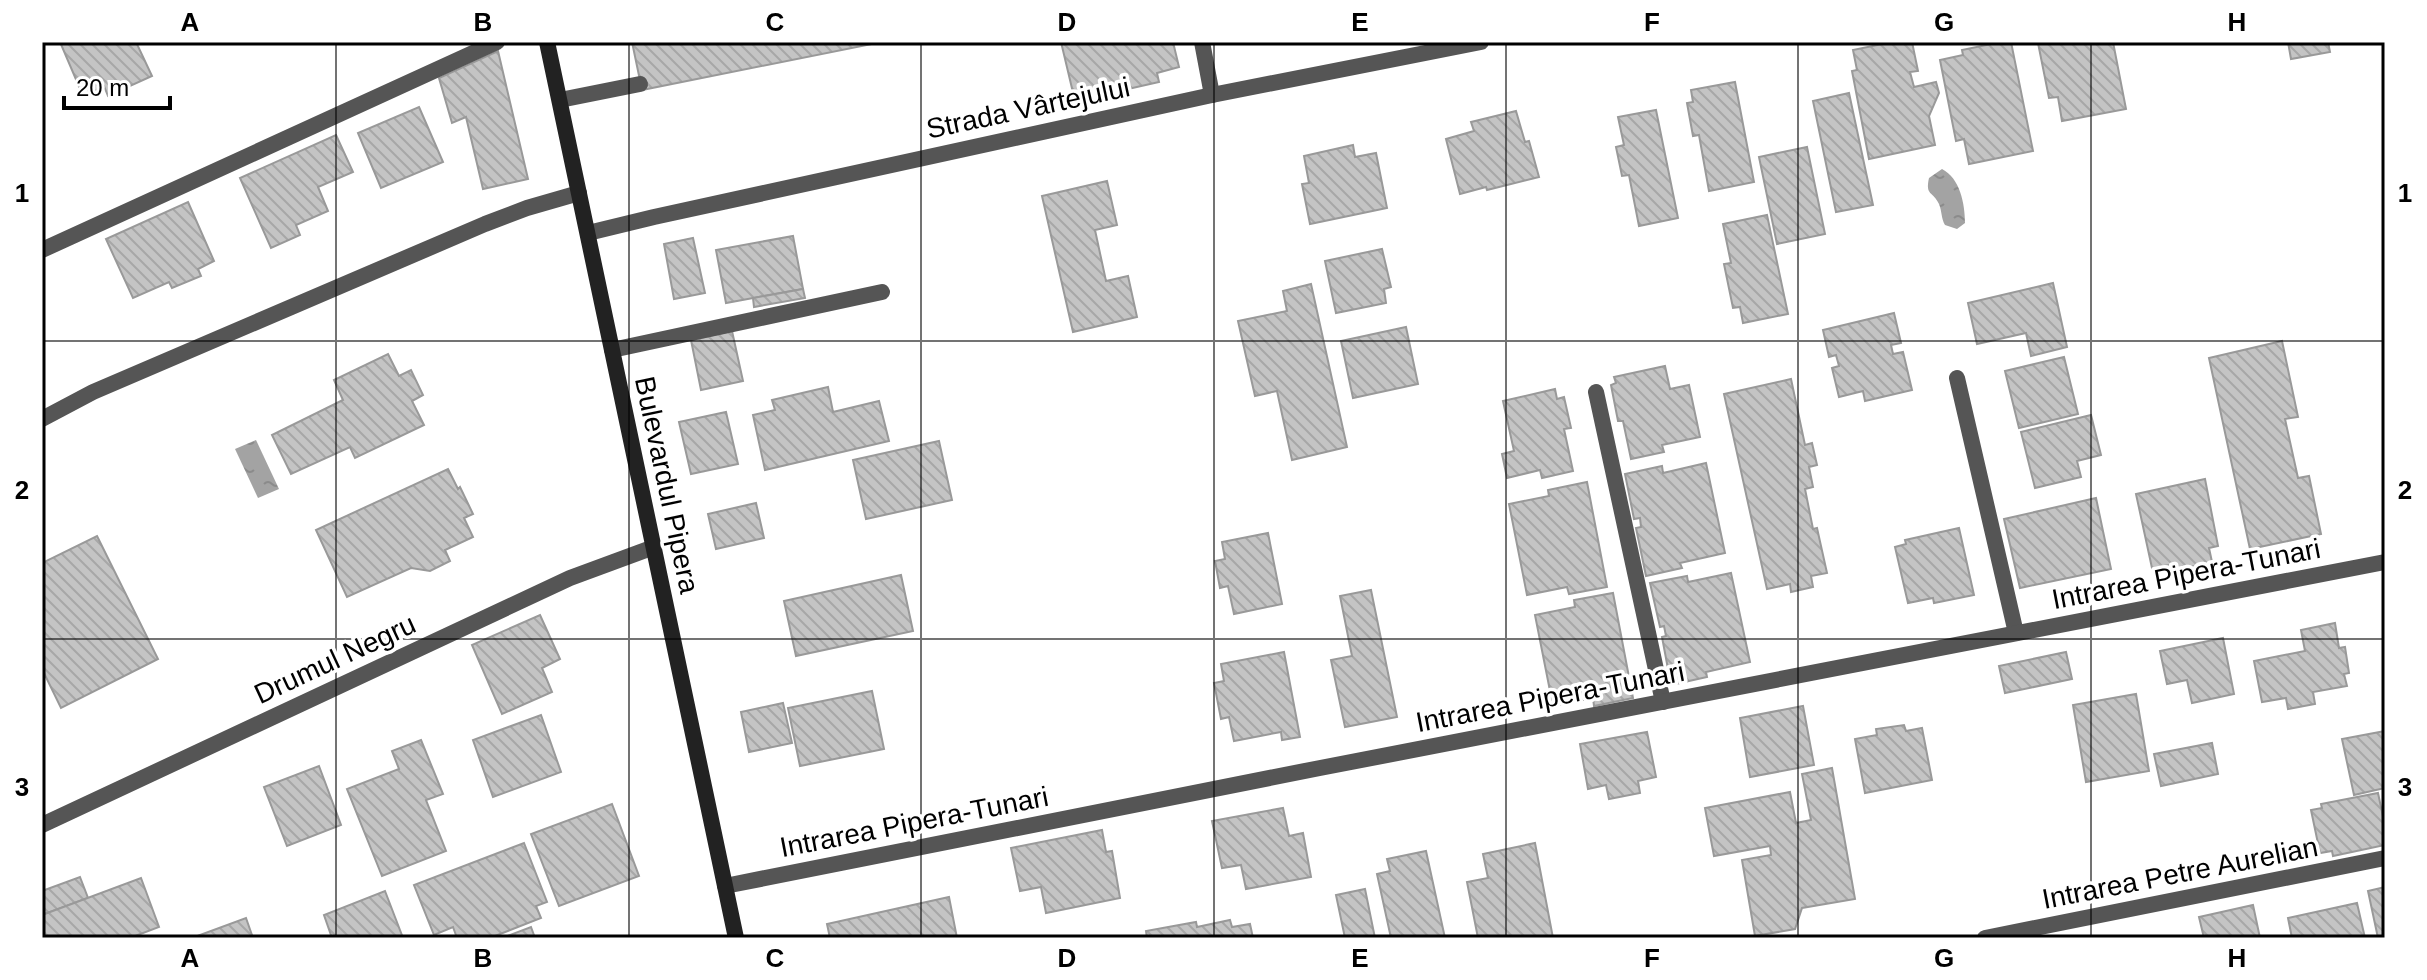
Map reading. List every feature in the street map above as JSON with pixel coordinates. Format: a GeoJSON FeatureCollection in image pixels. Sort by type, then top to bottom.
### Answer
{"type":"FeatureCollection","features":[{"type":"Feature","properties":{"kind":"main road","name":"Bulevardul Pipera"},"geometry":{"type":"LineString","coordinates":[[547,42],[736,938]]}},
{"type":"Feature","properties":{"kind":"street"},"geometry":{"type":"LineString","coordinates":[[42,250],[497,42]]}},
{"type":"Feature","properties":{"kind":"street"},"geometry":{"type":"LineString","coordinates":[[1202,42],[1212,95]]}},
{"type":"Feature","properties":{"kind":"street","name":"Strada Vârtejului"},"geometry":{"type":"LineString","coordinates":[[588,233],[1212,95],[1481,42]]}},
{"type":"Feature","properties":{"kind":"street"},"geometry":{"type":"LineString","coordinates":[[560,100],[640,84]]}},
{"type":"Feature","properties":{"kind":"street"},"geometry":{"type":"LineString","coordinates":[[42,419],[93,392],[485,224],[579,193]]}},
{"type":"Feature","properties":{"kind":"street"},"geometry":{"type":"LineString","coordinates":[[612,350],[882,292]]}},
{"type":"Feature","properties":{"kind":"street"},"geometry":{"type":"LineString","coordinates":[[1957,378],[2016,633]]}},
{"type":"Feature","properties":{"kind":"street"},"geometry":{"type":"LineString","coordinates":[[1596,392],[1663,702]]}},
{"type":"Feature","properties":{"kind":"street","name":"Drumul Negru"},"geometry":{"type":"LineString","coordinates":[[42,825],[570,578],[654,547]]}},
{"type":"Feature","properties":{"kind":"street","name":"Intrarea Pipera-Tunari"},"geometry":{"type":"LineString","coordinates":[[725,886],[2385,562]]}},
{"type":"Feature","properties":{"kind":"street","name":"Intrarea Petre Aurelian"},"geometry":{"type":"LineString","coordinates":[[1985,938],[2385,858]]}},
{"type":"Feature","properties":{"kind":"water"},"geometry":{"type":"Polygon","coordinates":[[[1942,169],[1957,185],[1964,208],[1965,223],[1957,229],[1945,225],[1939,204],[1928,188],[1929,178],[1942,169]]]}},
{"type":"Feature","properties":{"kind":"water"},"geometry":{"type":"Polygon","coordinates":[[[256,440],[279,489],[258,498],[235,449],[256,440]]]}},
{"type":"Feature","properties":{"kind":"building"},"geometry":{"type":"Polygon","coordinates":[[[60,42],[136,42],[152,76],[108,96],[104,86],[83,96],[60,42]]]}},
{"type":"Feature","properties":{"kind":"building"},"geometry":{"type":"Polygon","coordinates":[[[632,42],[872,42],[872,44],[642,90],[632,42]]]}},
{"type":"Feature","properties":{"kind":"building"},"geometry":{"type":"Polygon","coordinates":[[[1061,42],[1173,42],[1179,67],[1157,73],[1159,82],[1075,101],[1061,42]]]}},
{"type":"Feature","properties":{"kind":"building"},"geometry":{"type":"Polygon","coordinates":[[[1892,42],[1912,42],[1918,71],[1910,72],[1914,87],[1936,82],[1939,93],[1929,116],[1935,145],[1869,159],[1852,71],[1857,70],[1853,50],[1892,42]]]}},
{"type":"Feature","properties":{"kind":"building"},"geometry":{"type":"Polygon","coordinates":[[[2011,42],[2033,151],[1969,164],[1964,139],[1956,141],[1940,60],[1963,55],[1962,50],[2011,42]]]}},
{"type":"Feature","properties":{"kind":"building"},"geometry":{"type":"Polygon","coordinates":[[[2113,42],[2126,109],[2062,121],[2058,97],[2049,98],[2038,43],[2113,42]]]}},
{"type":"Feature","properties":{"kind":"building"},"geometry":{"type":"Polygon","coordinates":[[[2288,42],[2328,42],[2330,52],[2291,59],[2288,42]]]}},
{"type":"Feature","properties":{"kind":"building"},"geometry":{"type":"Polygon","coordinates":[[[498,51],[528,179],[483,189],[466,117],[452,123],[439,78],[498,51]]]}},
{"type":"Feature","properties":{"kind":"building"},"geometry":{"type":"Polygon","coordinates":[[[1735,82],[1754,182],[1709,191],[1699,135],[1693,136],[1687,103],[1693,102],[1691,90],[1735,82]]]}},
{"type":"Feature","properties":{"kind":"building"},"geometry":{"type":"Polygon","coordinates":[[[1849,93],[1873,205],[1836,212],[1813,101],[1849,93]]]}},
{"type":"Feature","properties":{"kind":"building"},"geometry":{"type":"Polygon","coordinates":[[[419,107],[443,162],[381,188],[358,133],[419,107]]]}},
{"type":"Feature","properties":{"kind":"building"},"geometry":{"type":"Polygon","coordinates":[[[1656,110],[1678,218],[1639,226],[1629,175],[1622,176],[1616,147],[1624,145],[1618,117],[1656,110]]]}},
{"type":"Feature","properties":{"kind":"building"},"geometry":{"type":"Polygon","coordinates":[[[1516,111],[1525,142],[1529,141],[1539,177],[1460,194],[1446,139],[1474,131],[1471,122],[1516,111]]]}},
{"type":"Feature","properties":{"kind":"building"},"geometry":{"type":"Polygon","coordinates":[[[336,135],[353,172],[318,187],[328,211],[296,225],[300,235],[271,248],[240,178],[336,135]]]}},
{"type":"Feature","properties":{"kind":"building"},"geometry":{"type":"Polygon","coordinates":[[[1353,145],[1355,157],[1376,153],[1387,208],[1310,224],[1302,184],[1309,183],[1304,156],[1353,145]]]}},
{"type":"Feature","properties":{"kind":"building"},"geometry":{"type":"Polygon","coordinates":[[[1807,147],[1825,234],[1777,244],[1759,157],[1807,147]]]}},
{"type":"Feature","properties":{"kind":"building"},"geometry":{"type":"Polygon","coordinates":[[[1107,181],[1117,225],[1095,230],[1106,281],[1128,276],[1137,317],[1073,332],[1042,196],[1107,181]]]}},
{"type":"Feature","properties":{"kind":"building"},"geometry":{"type":"Polygon","coordinates":[[[188,202],[214,261],[198,269],[201,276],[172,288],[169,282],[133,298],[106,239],[188,202]]]}},
{"type":"Feature","properties":{"kind":"building"},"geometry":{"type":"Polygon","coordinates":[[[1767,215],[1788,314],[1743,323],[1740,307],[1733,308],[1724,264],[1731,263],[1723,224],[1767,215]]]}},
{"type":"Feature","properties":{"kind":"building"},"geometry":{"type":"Polygon","coordinates":[[[793,236],[803,289],[726,303],[716,250],[793,236]]]}},
{"type":"Feature","properties":{"kind":"building"},"geometry":{"type":"Polygon","coordinates":[[[693,238],[705,293],[674,299],[664,244],[693,238]]]}},
{"type":"Feature","properties":{"kind":"building"},"geometry":{"type":"Polygon","coordinates":[[[1382,249],[1391,287],[1384,289],[1386,303],[1336,313],[1325,261],[1382,249]]]}},
{"type":"Feature","properties":{"kind":"building"},"geometry":{"type":"Polygon","coordinates":[[[2053,283],[2067,347],[2031,356],[2026,333],[1977,344],[1968,303],[2053,283]]]}},
{"type":"Feature","properties":{"kind":"building"},"geometry":{"type":"Polygon","coordinates":[[[1311,284],[1347,447],[1292,460],[1277,391],[1255,396],[1238,321],[1287,311],[1283,291],[1311,284]]]}},
{"type":"Feature","properties":{"kind":"building"},"geometry":{"type":"Polygon","coordinates":[[[803,289],[805,298],[754,307],[753,298],[803,289]]]}},
{"type":"Feature","properties":{"kind":"building"},"geometry":{"type":"Polygon","coordinates":[[[1894,313],[1901,343],[1891,345],[1893,354],[1903,352],[1912,390],[1865,401],[1863,391],[1839,397],[1832,368],[1839,366],[1836,355],[1829,357],[1823,330],[1894,313]]]}},
{"type":"Feature","properties":{"kind":"building"},"geometry":{"type":"Polygon","coordinates":[[[1406,327],[1418,384],[1353,398],[1341,341],[1406,327]]]}},
{"type":"Feature","properties":{"kind":"building"},"geometry":{"type":"Polygon","coordinates":[[[732,331],[743,381],[701,390],[691,340],[732,331]]]}},
{"type":"Feature","properties":{"kind":"building"},"geometry":{"type":"Polygon","coordinates":[[[2282,341],[2298,417],[2285,419],[2298,478],[2309,476],[2321,534],[2250,549],[2209,358],[2282,341]]]}},
{"type":"Feature","properties":{"kind":"building"},"geometry":{"type":"Polygon","coordinates":[[[388,354],[399,376],[411,370],[423,395],[412,401],[424,425],[355,458],[350,447],[291,474],[272,435],[343,400],[334,380],[388,354]]]}},
{"type":"Feature","properties":{"kind":"building"},"geometry":{"type":"Polygon","coordinates":[[[2064,357],[2078,414],[2019,428],[2005,371],[2064,357]]]}},
{"type":"Feature","properties":{"kind":"building"},"geometry":{"type":"Polygon","coordinates":[[[1665,366],[1670,389],[1689,385],[1700,437],[1662,445],[1664,452],[1631,459],[1623,421],[1618,421],[1611,385],[1616,383],[1614,377],[1665,366]]]}},
{"type":"Feature","properties":{"kind":"building"},"geometry":{"type":"Polygon","coordinates":[[[1791,379],[1805,445],[1812,443],[1817,465],[1809,467],[1813,487],[1805,489],[1827,573],[1811,576],[1813,587],[1791,592],[1790,584],[1767,589],[1724,394],[1791,379]]]}},
{"type":"Feature","properties":{"kind":"building"},"geometry":{"type":"Polygon","coordinates":[[[828,387],[833,412],[879,401],[889,441],[765,470],[753,415],[775,410],[772,400],[828,387]]]}},
{"type":"Feature","properties":{"kind":"building"},"geometry":{"type":"Polygon","coordinates":[[[1555,389],[1557,399],[1564,397],[1571,428],[1564,429],[1573,471],[1542,478],[1540,470],[1507,478],[1502,454],[1514,451],[1503,401],[1555,389]]]}},
{"type":"Feature","properties":{"kind":"building"},"geometry":{"type":"Polygon","coordinates":[[[726,412],[738,464],[691,474],[679,422],[726,412]]]}},
{"type":"Feature","properties":{"kind":"building"},"geometry":{"type":"Polygon","coordinates":[[[2091,415],[2101,455],[2077,461],[2081,477],[2035,488],[2021,432],[2091,415]]]}},
{"type":"Feature","properties":{"kind":"building"},"geometry":{"type":"Polygon","coordinates":[[[939,441],[952,500],[866,519],[853,460],[939,441]]]}},
{"type":"Feature","properties":{"kind":"building"},"geometry":{"type":"Polygon","coordinates":[[[1706,463],[1725,553],[1680,563],[1682,568],[1646,576],[1636,528],[1641,527],[1640,518],[1634,519],[1625,474],[1662,466],[1663,473],[1706,463]]]}},
{"type":"Feature","properties":{"kind":"building"},"geometry":{"type":"Polygon","coordinates":[[[448,469],[473,514],[464,518],[473,537],[445,550],[450,561],[430,571],[411,568],[347,597],[316,530],[448,469]]]}},
{"type":"Feature","properties":{"kind":"building"},"geometry":{"type":"Polygon","coordinates":[[[2205,479],[2218,546],[2209,548],[2212,562],[2177,570],[2176,564],[2152,568],[2136,494],[2205,479]]]}},
{"type":"Feature","properties":{"kind":"building"},"geometry":{"type":"Polygon","coordinates":[[[1587,482],[1607,587],[1569,594],[1567,587],[1527,595],[1509,504],[1549,496],[1548,490],[1587,482]]]}},
{"type":"Feature","properties":{"kind":"building"},"geometry":{"type":"Polygon","coordinates":[[[2096,498],[2111,569],[2020,588],[2004,519],[2096,498]]]}},
{"type":"Feature","properties":{"kind":"building"},"geometry":{"type":"Polygon","coordinates":[[[756,503],[764,538],[716,549],[708,514],[756,503]]]}},
{"type":"Feature","properties":{"kind":"building"},"geometry":{"type":"Polygon","coordinates":[[[1959,528],[1974,595],[1934,603],[1933,598],[1908,603],[1895,547],[1906,544],[1905,540],[1959,528]]]}},
{"type":"Feature","properties":{"kind":"building"},"geometry":{"type":"Polygon","coordinates":[[[1268,533],[1282,604],[1234,614],[1228,586],[1220,588],[1215,561],[1225,559],[1222,542],[1268,533]]]}},
{"type":"Feature","properties":{"kind":"building"},"geometry":{"type":"Polygon","coordinates":[[[97,536],[158,659],[61,708],[42,669],[42,563],[97,536]]]}},
{"type":"Feature","properties":{"kind":"building"},"geometry":{"type":"Polygon","coordinates":[[[1731,573],[1750,662],[1706,672],[1707,677],[1671,685],[1662,637],[1666,636],[1664,626],[1660,627],[1650,583],[1687,576],[1688,582],[1731,573]]]}},
{"type":"Feature","properties":{"kind":"building"},"geometry":{"type":"Polygon","coordinates":[[[901,575],[913,631],[796,656],[784,601],[901,575]]]}},
{"type":"Feature","properties":{"kind":"building"},"geometry":{"type":"Polygon","coordinates":[[[1371,590],[1397,717],[1345,727],[1331,660],[1352,656],[1340,596],[1371,590]]]}},
{"type":"Feature","properties":{"kind":"building"},"geometry":{"type":"Polygon","coordinates":[[[1613,593],[1633,698],[1594,706],[1593,698],[1553,706],[1535,615],[1575,607],[1574,600],[1613,593]]]}},
{"type":"Feature","properties":{"kind":"building"},"geometry":{"type":"Polygon","coordinates":[[[540,615],[560,659],[542,668],[552,692],[502,714],[472,645],[540,615]]]}},
{"type":"Feature","properties":{"kind":"building"},"geometry":{"type":"Polygon","coordinates":[[[2335,623],[2339,648],[2345,647],[2349,673],[2344,674],[2347,686],[2313,692],[2315,704],[2288,709],[2286,698],[2262,702],[2254,661],[2305,651],[2301,630],[2335,623]]]}},
{"type":"Feature","properties":{"kind":"building"},"geometry":{"type":"Polygon","coordinates":[[[2223,638],[2234,694],[2192,703],[2187,680],[2167,684],[2160,651],[2223,638]]]}},
{"type":"Feature","properties":{"kind":"building"},"geometry":{"type":"Polygon","coordinates":[[[1284,652],[1300,737],[1282,740],[1281,732],[1234,741],[1229,717],[1221,719],[1214,683],[1224,681],[1221,664],[1284,652]]]}},
{"type":"Feature","properties":{"kind":"building"},"geometry":{"type":"Polygon","coordinates":[[[2066,652],[2072,679],[2005,693],[1999,666],[2066,652]]]}},
{"type":"Feature","properties":{"kind":"building"},"geometry":{"type":"Polygon","coordinates":[[[872,691],[884,749],[800,766],[788,708],[872,691]]]}},
{"type":"Feature","properties":{"kind":"building"},"geometry":{"type":"Polygon","coordinates":[[[2136,694],[2149,771],[2086,782],[2073,705],[2136,694]]]}},
{"type":"Feature","properties":{"kind":"building"},"geometry":{"type":"Polygon","coordinates":[[[783,703],[792,743],[749,752],[741,712],[783,703]]]}},
{"type":"Feature","properties":{"kind":"building"},"geometry":{"type":"Polygon","coordinates":[[[1803,706],[1814,765],[1750,777],[1740,718],[1803,706]]]}},
{"type":"Feature","properties":{"kind":"building"},"geometry":{"type":"Polygon","coordinates":[[[541,715],[561,772],[493,797],[473,740],[541,715]]]}},
{"type":"Feature","properties":{"kind":"building"},"geometry":{"type":"Polygon","coordinates":[[[1904,725],[1906,731],[1922,728],[1932,780],[1865,793],[1855,739],[1877,735],[1876,729],[1904,725]]]}},
{"type":"Feature","properties":{"kind":"building"},"geometry":{"type":"Polygon","coordinates":[[[2385,731],[2385,788],[2354,795],[2342,739],[2385,731]]]}},
{"type":"Feature","properties":{"kind":"building"},"geometry":{"type":"Polygon","coordinates":[[[1647,732],[1656,777],[1638,781],[1640,793],[1609,799],[1606,785],[1588,789],[1580,744],[1647,732]]]}},
{"type":"Feature","properties":{"kind":"building"},"geometry":{"type":"Polygon","coordinates":[[[421,740],[443,794],[426,800],[446,851],[382,876],[347,789],[399,769],[392,751],[421,740]]]}},
{"type":"Feature","properties":{"kind":"building"},"geometry":{"type":"Polygon","coordinates":[[[2212,743],[2218,774],[2161,786],[2154,754],[2212,743]]]}},
{"type":"Feature","properties":{"kind":"building"},"geometry":{"type":"Polygon","coordinates":[[[319,766],[341,825],[287,846],[264,787],[319,766]]]}},
{"type":"Feature","properties":{"kind":"building"},"geometry":{"type":"Polygon","coordinates":[[[1832,768],[1855,899],[1802,908],[1795,929],[1755,936],[1742,860],[1771,855],[1770,846],[1714,856],[1705,808],[1790,792],[1796,823],[1811,820],[1802,774],[1832,768]]]}},
{"type":"Feature","properties":{"kind":"building"},"geometry":{"type":"Polygon","coordinates":[[[2378,793],[2385,826],[2385,845],[2333,856],[2332,851],[2320,853],[2311,810],[2322,808],[2321,804],[2378,793]]]}},
{"type":"Feature","properties":{"kind":"building"},"geometry":{"type":"Polygon","coordinates":[[[612,804],[639,876],[559,906],[531,834],[612,804]]]}},
{"type":"Feature","properties":{"kind":"building"},"geometry":{"type":"Polygon","coordinates":[[[1283,808],[1289,836],[1303,833],[1311,877],[1246,889],[1241,865],[1222,868],[1212,821],[1283,808]]]}},
{"type":"Feature","properties":{"kind":"building"},"geometry":{"type":"Polygon","coordinates":[[[1102,830],[1106,852],[1112,851],[1120,898],[1046,913],[1041,887],[1020,891],[1011,848],[1102,830]]]}},
{"type":"Feature","properties":{"kind":"building"},"geometry":{"type":"Polygon","coordinates":[[[524,843],[547,902],[536,906],[541,918],[490,938],[457,938],[453,927],[434,935],[414,885],[524,843]]]}},
{"type":"Feature","properties":{"kind":"building"},"geometry":{"type":"Polygon","coordinates":[[[1535,843],[1553,938],[1478,938],[1467,882],[1488,878],[1483,854],[1535,843]]]}},
{"type":"Feature","properties":{"kind":"building"},"geometry":{"type":"Polygon","coordinates":[[[1426,851],[1445,938],[1391,938],[1377,874],[1390,871],[1387,859],[1426,851]]]}},
{"type":"Feature","properties":{"kind":"building"},"geometry":{"type":"Polygon","coordinates":[[[80,877],[88,898],[42,915],[42,891],[80,877]]]}},
{"type":"Feature","properties":{"kind":"building"},"geometry":{"type":"Polygon","coordinates":[[[141,878],[159,927],[130,938],[42,938],[42,915],[141,878]]]}},
{"type":"Feature","properties":{"kind":"building"},"geometry":{"type":"Polygon","coordinates":[[[2385,887],[2385,938],[2378,938],[2368,891],[2385,887]]]}},
{"type":"Feature","properties":{"kind":"building"},"geometry":{"type":"Polygon","coordinates":[[[1365,889],[1375,938],[1345,938],[1336,895],[1365,889]]]}},
{"type":"Feature","properties":{"kind":"building"},"geometry":{"type":"Polygon","coordinates":[[[385,891],[403,938],[332,938],[324,915],[385,891]]]}},
{"type":"Feature","properties":{"kind":"building"},"geometry":{"type":"Polygon","coordinates":[[[949,897],[957,938],[830,938],[827,924],[949,897]]]}},
{"type":"Feature","properties":{"kind":"building"},"geometry":{"type":"Polygon","coordinates":[[[2357,903],[2365,938],[2292,938],[2288,918],[2357,903]]]}},
{"type":"Feature","properties":{"kind":"building"},"geometry":{"type":"Polygon","coordinates":[[[2253,905],[2260,938],[2204,938],[2199,917],[2253,905]]]}},
{"type":"Feature","properties":{"kind":"building"},"geometry":{"type":"Polygon","coordinates":[[[246,918],[253,938],[192,938],[246,918]]]}},
{"type":"Feature","properties":{"kind":"building"},"geometry":{"type":"Polygon","coordinates":[[[1230,920],[1232,927],[1250,924],[1253,938],[1147,938],[1146,931],[1196,922],[1197,927],[1230,920]]]}},
{"type":"Feature","properties":{"kind":"building"},"geometry":{"type":"Polygon","coordinates":[[[531,927],[535,938],[502,938],[531,927]]]}}]}
